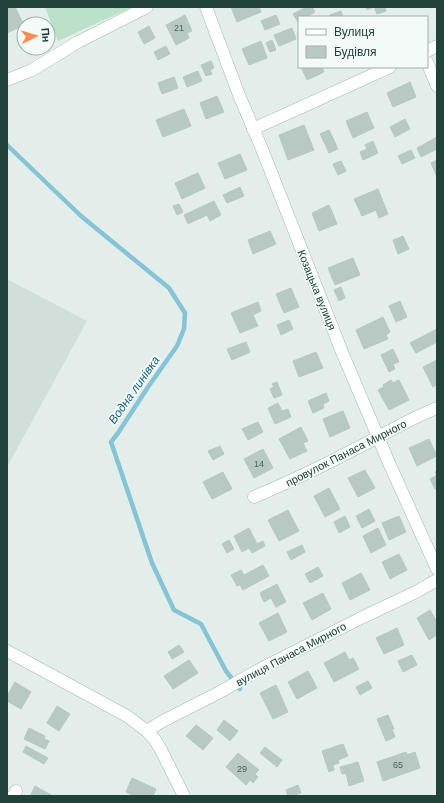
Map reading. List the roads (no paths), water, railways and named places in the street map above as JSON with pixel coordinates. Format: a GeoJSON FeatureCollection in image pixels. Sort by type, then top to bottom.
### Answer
{"type":"FeatureCollection","features":[{"type":"Feature","properties":{"kind":"street"},"geometry":{"type":"LineString","coordinates":[[7,80],[32,70],[87,37],[148,7]]}},
{"type":"Feature","properties":{"kind":"street","name":"Козацька вулиця"},"geometry":{"type":"LineString","coordinates":[[206,7],[239,95],[254,128],[315,284],[378,437],[437,569]]}},
{"type":"Feature","properties":{"kind":"street"},"geometry":{"type":"LineString","coordinates":[[428,50],[437,46]]}},
{"type":"Feature","properties":{"kind":"street"},"geometry":{"type":"LineString","coordinates":[[428,64],[437,86]]}},
{"type":"Feature","properties":{"kind":"street"},"geometry":{"type":"LineString","coordinates":[[254,128],[388,68]]}},
{"type":"Feature","properties":{"kind":"street","name":"провулок Панаса Мирного"},"geometry":{"type":"LineString","coordinates":[[254,497],[327,464],[437,408]]}},
{"type":"Feature","properties":{"kind":"street","name":"вулиця Панаса Мирного"},"geometry":{"type":"LineString","coordinates":[[147,731],[160,722],[220,692],[266,666],[416,592],[437,580]]}},
{"type":"Feature","properties":{"kind":"street"},"geometry":{"type":"LineString","coordinates":[[7,651],[126,716],[147,731],[160,748],[184,796]]}},
{"type":"Feature","properties":{"kind":"waterway","name":"Водна линівка"},"geometry":{"type":"LineString","coordinates":[[7,145],[81,216],[169,288],[185,313],[184,329],[177,346],[111,442],[152,563],[174,610],[201,624],[226,671],[240,689]]}}]}
